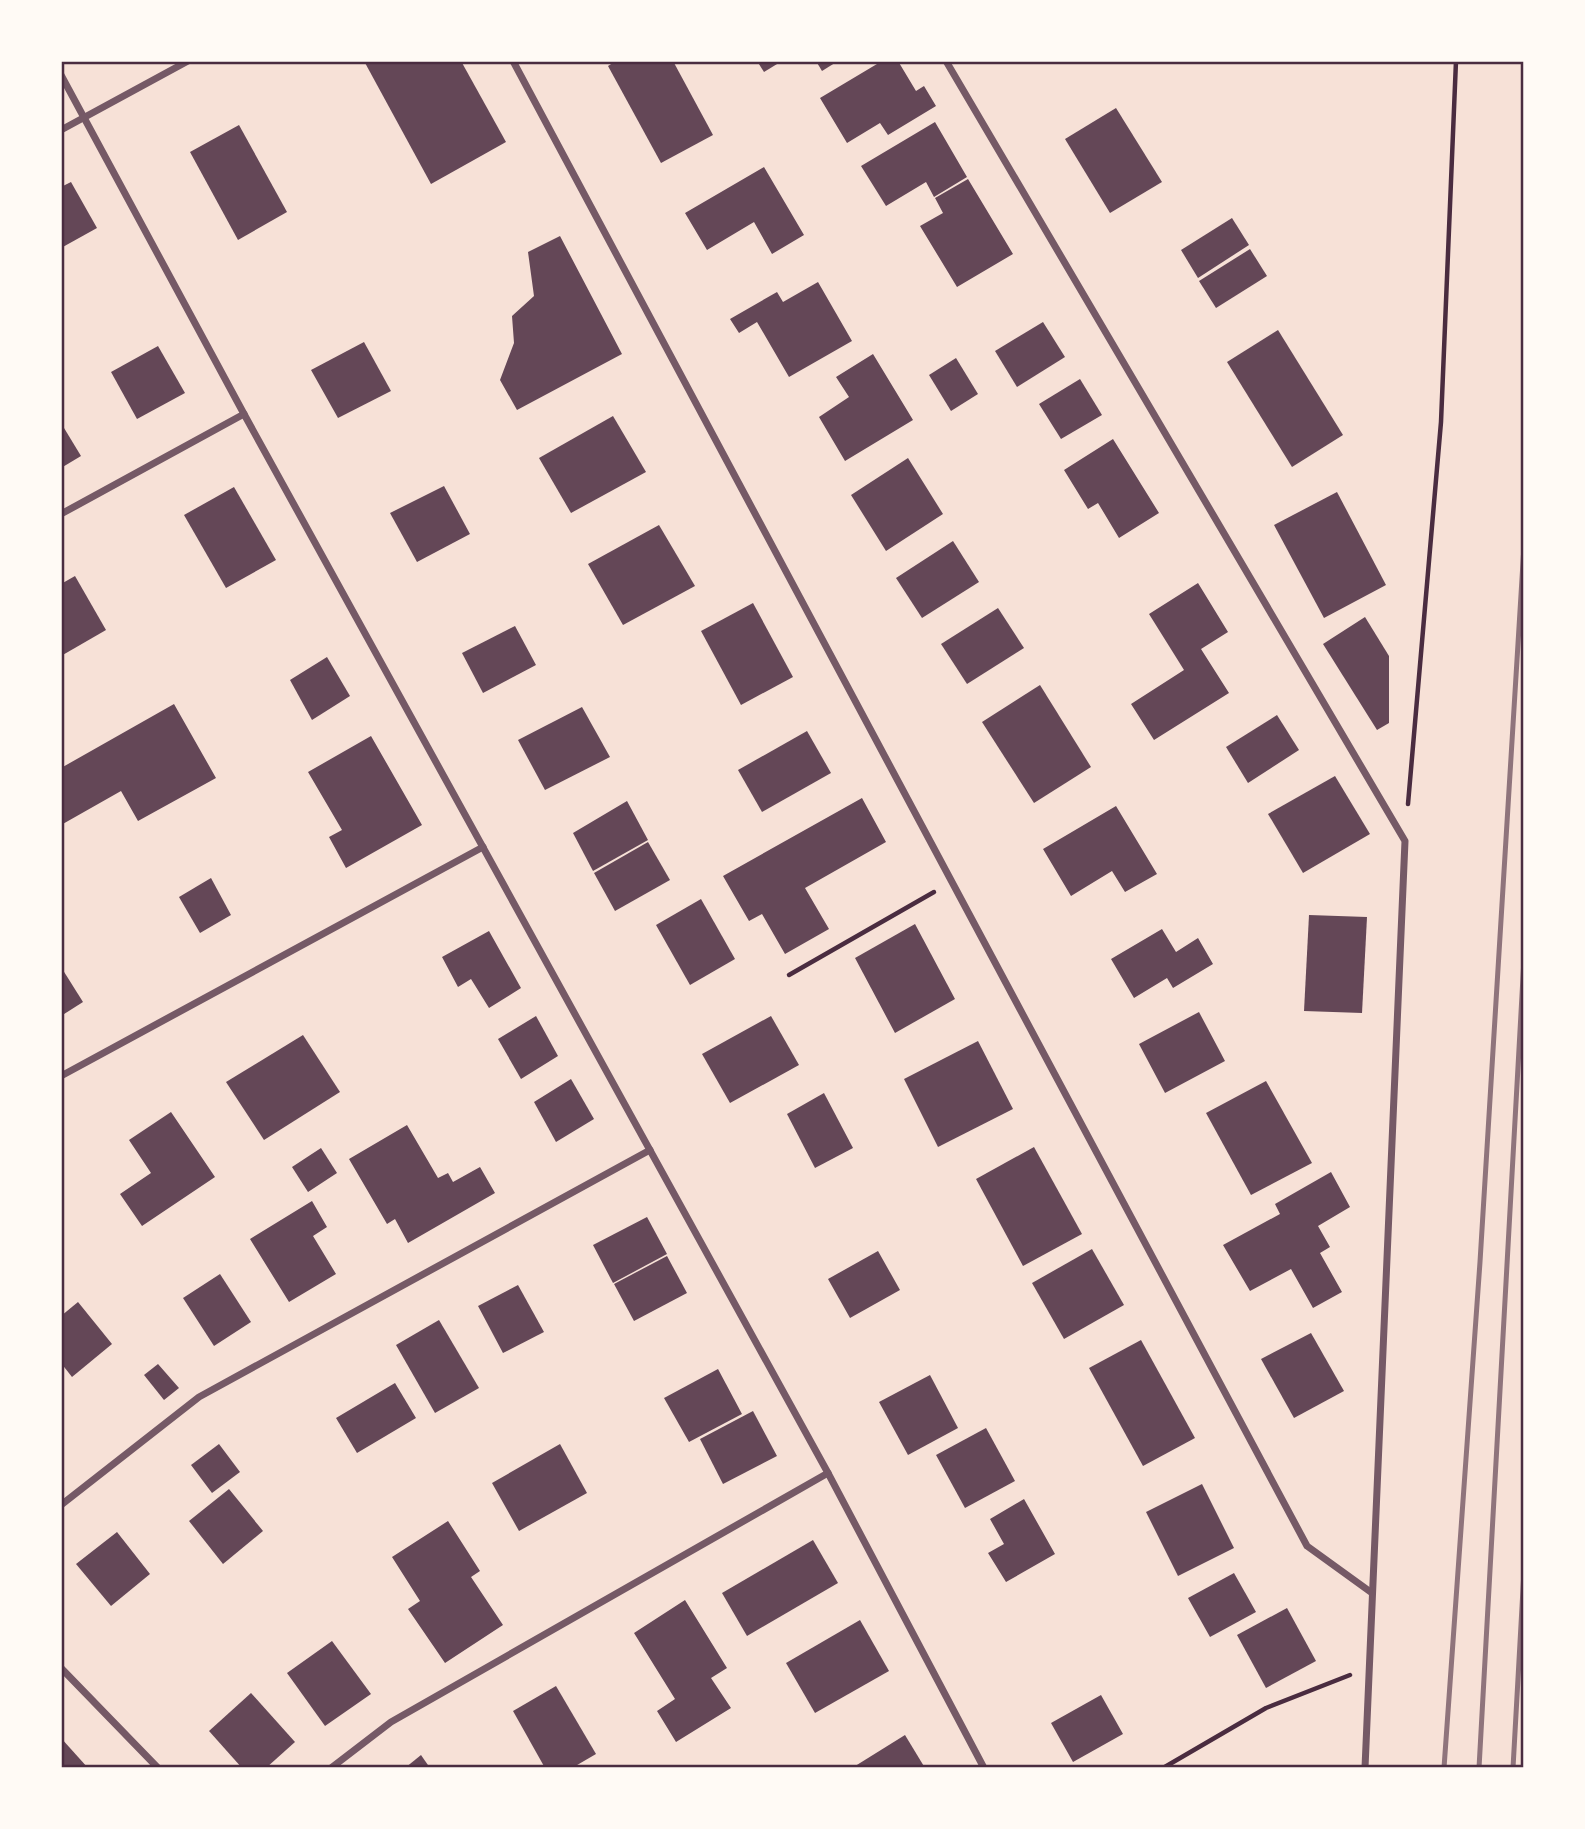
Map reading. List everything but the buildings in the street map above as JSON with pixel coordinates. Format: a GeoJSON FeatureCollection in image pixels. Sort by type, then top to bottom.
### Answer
{"type":"FeatureCollection","features":[{"type":"Feature","properties":{"kind":"street"},"geometry":{"type":"LineString","coordinates":[[61,130],[188,61]]}},
{"type":"Feature","properties":{"kind":"street"},"geometry":{"type":"LineString","coordinates":[[513,61],[1307,1546],[1372,1593]]}},
{"type":"Feature","properties":{"kind":"street"},"geometry":{"type":"LineString","coordinates":[[946,61],[1405,841],[1365,1768]]}},
{"type":"Feature","properties":{"kind":"street"},"geometry":{"type":"LineString","coordinates":[[61,75],[244,414],[828,1473],[984,1768]]}},
{"type":"Feature","properties":{"kind":"street"},"geometry":{"type":"LineString","coordinates":[[61,514],[244,414]]}},
{"type":"Feature","properties":{"kind":"street"},"geometry":{"type":"LineString","coordinates":[[61,1076],[483,847]]}},
{"type":"Feature","properties":{"kind":"street"},"geometry":{"type":"LineString","coordinates":[[61,1506],[199,1397],[650,1150]]}},
{"type":"Feature","properties":{"kind":"street"},"geometry":{"type":"LineString","coordinates":[[331,1768],[391,1722],[828,1473]]}},
{"type":"Feature","properties":{"kind":"street"},"geometry":{"type":"LineString","coordinates":[[61,1668],[158,1768]]}},
{"type":"Feature","properties":{"kind":"path"},"geometry":{"type":"LineString","coordinates":[[1405,841],[1441,422],[1456,61]]}},
{"type":"Feature","properties":{"kind":"path"},"geometry":{"type":"LineString","coordinates":[[789,975],[952,882]]}},
{"type":"Feature","properties":{"kind":"path"},"geometry":{"type":"LineString","coordinates":[[1163,1768],[1266,1707],[1368,1668]]}},
{"type":"Feature","properties":{"kind":"railway"},"geometry":{"type":"LineString","coordinates":[[1444,1768],[1480,1262],[1524,546]]}},
{"type":"Feature","properties":{"kind":"railway"},"geometry":{"type":"LineString","coordinates":[[1479,1768],[1524,959]]}},
{"type":"Feature","properties":{"kind":"railway"},"geometry":{"type":"LineString","coordinates":[[1513,1768],[1524,1571]]}}]}
